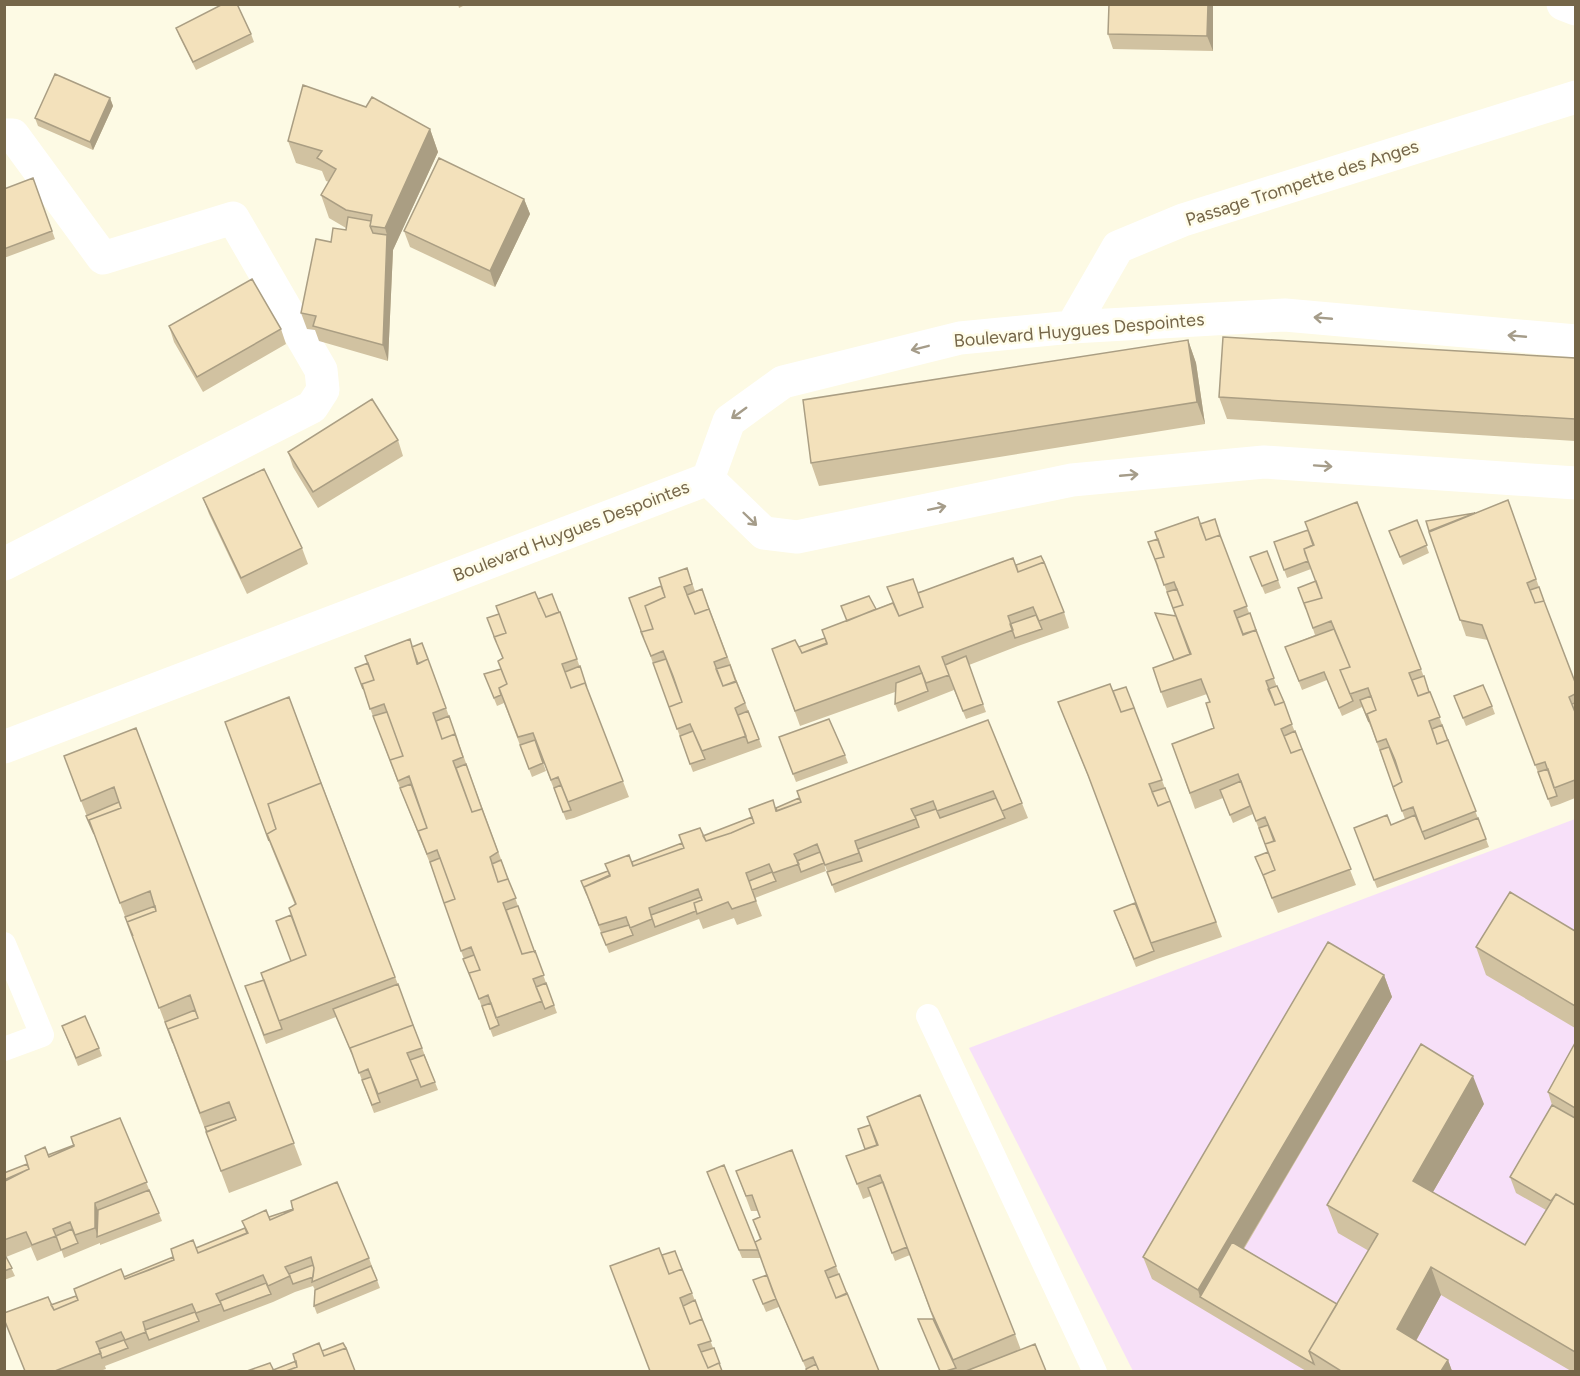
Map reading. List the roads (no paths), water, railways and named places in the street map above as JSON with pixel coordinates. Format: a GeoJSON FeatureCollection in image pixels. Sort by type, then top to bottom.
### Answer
{"type":"FeatureCollection","features":[{"type":"Feature","properties":{"kind":"street"},"geometry":{"type":"LineString","coordinates":[[1563,4],[1575,9]]}},
{"type":"Feature","properties":{"kind":"street","name":"Passage Trompette des Anges"},"geometry":{"type":"LineString","coordinates":[[1072,327],[1118,247],[1183,220],[1575,97]]}},
{"type":"Feature","properties":{"kind":"street"},"geometry":{"type":"LineString","coordinates":[[4,135],[13,135],[103,258],[233,218],[321,370],[323,390],[312,407],[4,564]]}},
{"type":"Feature","properties":{"kind":"street","name":"Boulevard Huygues Despointes"},"geometry":{"type":"LineString","coordinates":[[4,747],[708,479],[729,421],[783,382],[960,338],[1072,327],[1285,315],[1575,341]]}},
{"type":"Feature","properties":{"kind":"street"},"geometry":{"type":"LineString","coordinates":[[708,479],[764,533],[797,537],[1072,480],[1264,462],[1575,483]]}},
{"type":"Feature","properties":{"kind":"lane"},"geometry":{"type":"LineString","coordinates":[[4,944],[42,1035],[4,1049]]}},
{"type":"Feature","properties":{"kind":"lane"},"geometry":{"type":"LineString","coordinates":[[928,1016],[1095,1371]]}}]}
